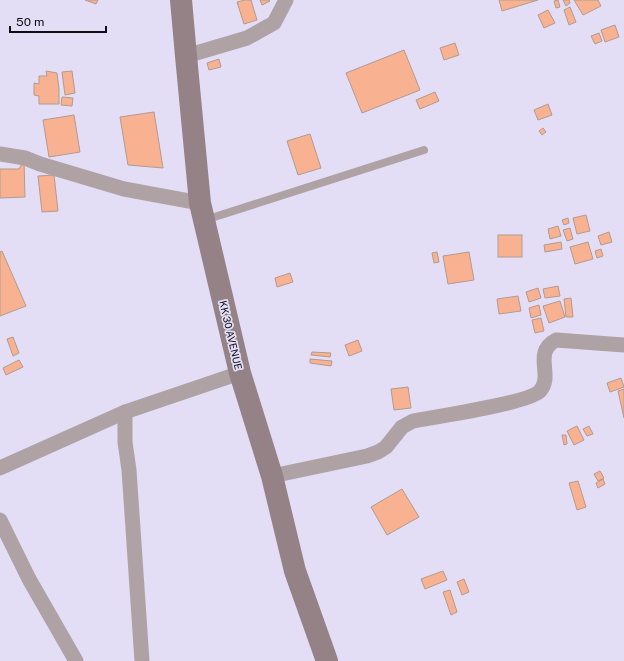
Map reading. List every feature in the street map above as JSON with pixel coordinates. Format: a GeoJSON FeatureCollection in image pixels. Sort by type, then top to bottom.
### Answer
{"type":"FeatureCollection","features":[{"type":"Feature","properties":{"kind":"main road","name":"KK 30 AVENUE"},"geometry":{"type":"LineString","coordinates":[[181,0],[202,212],[240,373],[272,476],[295,571],[327,661]]}},
{"type":"Feature","properties":{"kind":"street"},"geometry":{"type":"LineString","coordinates":[[186,56],[247,38],[274,23],[286,0]]}},
{"type":"Feature","properties":{"kind":"street"},"geometry":{"type":"LineString","coordinates":[[0,154],[25,158],[40,164],[202,212]]}},
{"type":"Feature","properties":{"kind":"street"},"geometry":{"type":"LineString","coordinates":[[272,476],[367,456],[378,452],[386,447],[402,427],[413,421],[492,407],[528,398],[539,392],[544,382],[544,351],[556,340],[624,345]]}},
{"type":"Feature","properties":{"kind":"street"},"geometry":{"type":"LineString","coordinates":[[0,468],[125,412],[240,373]]}},
{"type":"Feature","properties":{"kind":"street"},"geometry":{"type":"LineString","coordinates":[[125,412],[125,442],[129,470],[142,661]]}},
{"type":"Feature","properties":{"kind":"street"},"geometry":{"type":"LineString","coordinates":[[0,520],[29,579],[76,661]]}},
{"type":"Feature","properties":{"kind":"lane"},"geometry":{"type":"LineString","coordinates":[[202,212],[424,150]]}},
{"type":"Feature","properties":{"kind":"building"},"geometry":{"type":"Polygon","coordinates":[[[85,0],[98,0],[96,4],[85,0]]]}},
{"type":"Feature","properties":{"kind":"building"},"geometry":{"type":"Polygon","coordinates":[[[251,0],[257,20],[244,24],[237,2],[251,0]]]}},
{"type":"Feature","properties":{"kind":"building"},"geometry":{"type":"Polygon","coordinates":[[[260,0],[269,0],[270,1],[262,5],[260,0]]]}},
{"type":"Feature","properties":{"kind":"building"},"geometry":{"type":"Polygon","coordinates":[[[499,0],[538,0],[502,11],[499,0]]]}},
{"type":"Feature","properties":{"kind":"building"},"geometry":{"type":"Polygon","coordinates":[[[558,0],[560,7],[556,8],[554,1],[558,0]]]}},
{"type":"Feature","properties":{"kind":"building"},"geometry":{"type":"Polygon","coordinates":[[[563,0],[569,0],[570,3],[566,6],[563,0]]]}},
{"type":"Feature","properties":{"kind":"building"},"geometry":{"type":"Polygon","coordinates":[[[574,0],[598,0],[601,6],[583,15],[574,0]]]}},
{"type":"Feature","properties":{"kind":"building"},"geometry":{"type":"Polygon","coordinates":[[[570,7],[576,22],[569,25],[564,10],[570,7]]]}},
{"type":"Feature","properties":{"kind":"building"},"geometry":{"type":"Polygon","coordinates":[[[548,10],[555,23],[544,28],[538,15],[548,10]]]}},
{"type":"Feature","properties":{"kind":"building"},"geometry":{"type":"Polygon","coordinates":[[[615,25],[619,37],[605,42],[601,30],[615,25]]]}},
{"type":"Feature","properties":{"kind":"building"},"geometry":{"type":"Polygon","coordinates":[[[599,33],[602,41],[595,44],[591,36],[599,33]]]}},
{"type":"Feature","properties":{"kind":"building"},"geometry":{"type":"Polygon","coordinates":[[[455,43],[459,55],[444,60],[440,48],[455,43]]]}},
{"type":"Feature","properties":{"kind":"building"},"geometry":{"type":"Polygon","coordinates":[[[404,50],[420,90],[362,113],[346,73],[404,50]]]}},
{"type":"Feature","properties":{"kind":"building"},"geometry":{"type":"Polygon","coordinates":[[[219,59],[221,67],[209,70],[207,63],[219,59]]]}},
{"type":"Feature","properties":{"kind":"building"},"geometry":{"type":"Polygon","coordinates":[[[46,71],[57,73],[59,104],[39,104],[39,96],[34,95],[34,83],[39,84],[39,76],[47,76],[46,71]]]}},
{"type":"Feature","properties":{"kind":"building"},"geometry":{"type":"Polygon","coordinates":[[[72,71],[75,93],[65,95],[62,72],[72,71]]]}},
{"type":"Feature","properties":{"kind":"building"},"geometry":{"type":"Polygon","coordinates":[[[435,92],[439,101],[420,109],[416,100],[435,92]]]}},
{"type":"Feature","properties":{"kind":"building"},"geometry":{"type":"Polygon","coordinates":[[[62,97],[73,98],[72,106],[61,105],[62,97]]]}},
{"type":"Feature","properties":{"kind":"building"},"geometry":{"type":"Polygon","coordinates":[[[548,104],[552,115],[538,120],[534,110],[548,104]]]}},
{"type":"Feature","properties":{"kind":"building"},"geometry":{"type":"Polygon","coordinates":[[[154,112],[163,168],[128,165],[120,117],[154,112]]]}},
{"type":"Feature","properties":{"kind":"building"},"geometry":{"type":"Polygon","coordinates":[[[74,115],[80,152],[49,157],[43,120],[74,115]]]}},
{"type":"Feature","properties":{"kind":"building"},"geometry":{"type":"Polygon","coordinates":[[[543,128],[546,132],[542,135],[539,131],[543,128]]]}},
{"type":"Feature","properties":{"kind":"building"},"geometry":{"type":"Polygon","coordinates":[[[310,134],[321,168],[298,175],[287,141],[310,134]]]}},
{"type":"Feature","properties":{"kind":"building"},"geometry":{"type":"Polygon","coordinates":[[[24,160],[25,197],[0,198],[0,169],[19,169],[24,160]]]}},
{"type":"Feature","properties":{"kind":"building"},"geometry":{"type":"Polygon","coordinates":[[[54,175],[58,211],[42,212],[38,176],[54,175]]]}},
{"type":"Feature","properties":{"kind":"building"},"geometry":{"type":"Polygon","coordinates":[[[586,215],[590,231],[577,234],[573,218],[586,215]]]}},
{"type":"Feature","properties":{"kind":"building"},"geometry":{"type":"Polygon","coordinates":[[[568,218],[569,223],[564,225],[562,220],[568,218]]]}},
{"type":"Feature","properties":{"kind":"building"},"geometry":{"type":"Polygon","coordinates":[[[558,226],[561,236],[550,239],[548,229],[558,226]]]}},
{"type":"Feature","properties":{"kind":"building"},"geometry":{"type":"Polygon","coordinates":[[[570,228],[573,239],[567,241],[563,230],[570,228]]]}},
{"type":"Feature","properties":{"kind":"building"},"geometry":{"type":"Polygon","coordinates":[[[609,232],[612,242],[601,245],[598,236],[609,232]]]}},
{"type":"Feature","properties":{"kind":"building"},"geometry":{"type":"Polygon","coordinates":[[[498,235],[522,235],[522,257],[498,257],[498,235]]]}},
{"type":"Feature","properties":{"kind":"building"},"geometry":{"type":"Polygon","coordinates":[[[561,242],[562,249],[545,252],[544,245],[561,242]]]}},
{"type":"Feature","properties":{"kind":"building"},"geometry":{"type":"Polygon","coordinates":[[[588,242],[593,259],[575,264],[570,247],[588,242]]]}},
{"type":"Feature","properties":{"kind":"building"},"geometry":{"type":"Polygon","coordinates":[[[601,249],[603,256],[597,258],[595,251],[601,249]]]}},
{"type":"Feature","properties":{"kind":"building"},"geometry":{"type":"Polygon","coordinates":[[[2,251],[26,306],[0,316],[0,252],[2,251]]]}},
{"type":"Feature","properties":{"kind":"building"},"geometry":{"type":"Polygon","coordinates":[[[437,252],[439,262],[434,263],[432,253],[437,252]]]}},
{"type":"Feature","properties":{"kind":"building"},"geometry":{"type":"Polygon","coordinates":[[[469,252],[474,280],[448,284],[443,256],[469,252]]]}},
{"type":"Feature","properties":{"kind":"building"},"geometry":{"type":"Polygon","coordinates":[[[290,273],[293,282],[277,287],[275,278],[290,273]]]}},
{"type":"Feature","properties":{"kind":"building"},"geometry":{"type":"Polygon","coordinates":[[[558,286],[560,296],[545,298],[543,289],[558,286]]]}},
{"type":"Feature","properties":{"kind":"building"},"geometry":{"type":"Polygon","coordinates":[[[538,288],[541,298],[529,302],[526,292],[538,288]]]}},
{"type":"Feature","properties":{"kind":"building"},"geometry":{"type":"Polygon","coordinates":[[[518,296],[521,311],[499,314],[497,299],[518,296]]]}},
{"type":"Feature","properties":{"kind":"building"},"geometry":{"type":"Polygon","coordinates":[[[571,298],[573,317],[566,317],[564,299],[571,298]]]}},
{"type":"Feature","properties":{"kind":"building"},"geometry":{"type":"Polygon","coordinates":[[[560,301],[565,317],[549,323],[543,306],[560,301]]]}},
{"type":"Feature","properties":{"kind":"building"},"geometry":{"type":"Polygon","coordinates":[[[539,305],[541,315],[531,318],[529,308],[539,305]]]}},
{"type":"Feature","properties":{"kind":"building"},"geometry":{"type":"Polygon","coordinates":[[[541,318],[544,331],[535,333],[532,320],[541,318]]]}},
{"type":"Feature","properties":{"kind":"building"},"geometry":{"type":"Polygon","coordinates":[[[13,337],[19,353],[13,356],[7,339],[13,337]]]}},
{"type":"Feature","properties":{"kind":"building"},"geometry":{"type":"Polygon","coordinates":[[[358,340],[362,351],[349,356],[345,345],[358,340]]]}},
{"type":"Feature","properties":{"kind":"building"},"geometry":{"type":"Polygon","coordinates":[[[312,352],[331,353],[330,357],[311,355],[312,352]]]}},
{"type":"Feature","properties":{"kind":"building"},"geometry":{"type":"Polygon","coordinates":[[[310,359],[332,361],[331,366],[310,363],[310,359]]]}},
{"type":"Feature","properties":{"kind":"building"},"geometry":{"type":"Polygon","coordinates":[[[19,360],[23,367],[6,375],[3,368],[19,360]]]}},
{"type":"Feature","properties":{"kind":"building"},"geometry":{"type":"Polygon","coordinates":[[[621,378],[624,387],[610,392],[607,383],[621,378]]]}},
{"type":"Feature","properties":{"kind":"building"},"geometry":{"type":"Polygon","coordinates":[[[408,387],[411,408],[394,410],[391,389],[408,387]]]}},
{"type":"Feature","properties":{"kind":"building"},"geometry":{"type":"Polygon","coordinates":[[[624,389],[624,418],[618,391],[624,389]]]}},
{"type":"Feature","properties":{"kind":"building"},"geometry":{"type":"Polygon","coordinates":[[[577,426],[584,440],[574,445],[567,431],[577,426]]]}},
{"type":"Feature","properties":{"kind":"building"},"geometry":{"type":"Polygon","coordinates":[[[589,426],[593,434],[587,436],[583,429],[589,426]]]}},
{"type":"Feature","properties":{"kind":"building"},"geometry":{"type":"Polygon","coordinates":[[[562,435],[566,435],[567,444],[564,445],[562,435]]]}},
{"type":"Feature","properties":{"kind":"building"},"geometry":{"type":"Polygon","coordinates":[[[600,471],[604,478],[598,481],[594,474],[600,471]]]}},
{"type":"Feature","properties":{"kind":"building"},"geometry":{"type":"Polygon","coordinates":[[[603,479],[605,484],[598,488],[596,483],[603,479]]]}},
{"type":"Feature","properties":{"kind":"building"},"geometry":{"type":"Polygon","coordinates":[[[578,481],[586,507],[577,510],[569,483],[578,481]]]}},
{"type":"Feature","properties":{"kind":"building"},"geometry":{"type":"Polygon","coordinates":[[[402,489],[419,517],[387,535],[371,507],[402,489]]]}},
{"type":"Feature","properties":{"kind":"building"},"geometry":{"type":"Polygon","coordinates":[[[443,571],[447,580],[425,589],[421,579],[443,571]]]}},
{"type":"Feature","properties":{"kind":"building"},"geometry":{"type":"Polygon","coordinates":[[[464,579],[469,592],[462,595],[457,582],[464,579]]]}},
{"type":"Feature","properties":{"kind":"building"},"geometry":{"type":"Polygon","coordinates":[[[450,590],[457,612],[451,615],[443,592],[450,590]]]}}]}
